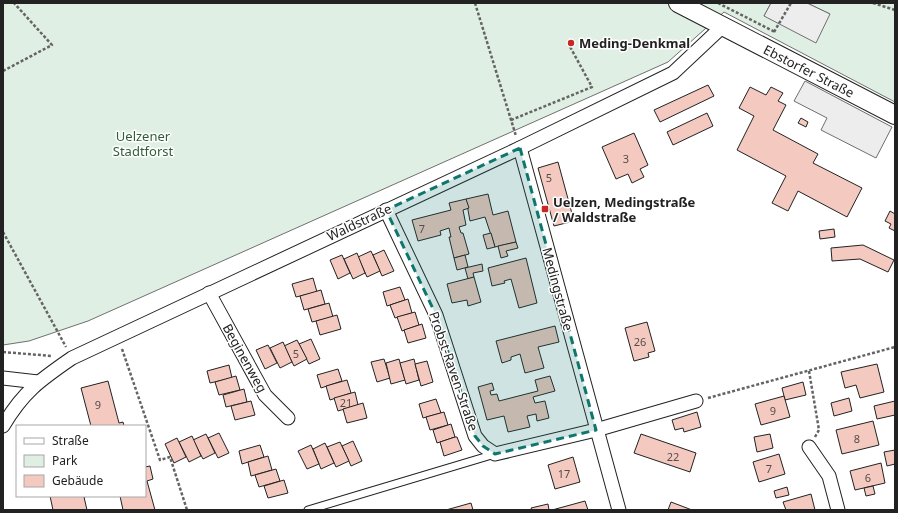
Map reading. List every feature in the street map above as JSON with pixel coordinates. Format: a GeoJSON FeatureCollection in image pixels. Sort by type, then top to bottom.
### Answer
{"type":"FeatureCollection","features":[{"type":"Feature","properties":{"kind":"main road","name":"Ebstorfer Straße"},"geometry":{"type":"LineString","coordinates":[[678,3],[895,115]]}},
{"type":"Feature","properties":{"kind":"street","name":"Waldstraße"},"geometry":{"type":"LineString","coordinates":[[3,426],[15,405],[38,382],[72,358],[520,148],[673,73],[723,26]]}},
{"type":"Feature","properties":{"kind":"street","name":"Medingstraße"},"geometry":{"type":"LineString","coordinates":[[520,148],[619,510]]}},
{"type":"Feature","properties":{"kind":"street","name":"Probst-Raven-Straße"},"geometry":{"type":"LineString","coordinates":[[386,210],[436,315],[475,436],[483,446],[495,454]]}},
{"type":"Feature","properties":{"kind":"street","name":"Beginenweg"},"geometry":{"type":"LineString","coordinates":[[209,293],[265,396],[288,418]]}},
{"type":"Feature","properties":{"kind":"street"},"geometry":{"type":"LineString","coordinates":[[3,378],[38,382]]}},
{"type":"Feature","properties":{"kind":"street"},"geometry":{"type":"LineString","coordinates":[[495,454],[596,430],[696,401]]}},
{"type":"Feature","properties":{"kind":"street"},"geometry":{"type":"LineString","coordinates":[[809,447],[829,476],[838,510]]}},
{"type":"Feature","properties":{"kind":"lane"},"geometry":{"type":"LineString","coordinates":[[308,510],[495,454]]}},
{"type":"Feature","properties":{"kind":"path"},"geometry":{"type":"LineString","coordinates":[[3,70],[52,45],[14,3]]}},
{"type":"Feature","properties":{"kind":"path"},"geometry":{"type":"LineString","coordinates":[[476,3],[520,148]]}},
{"type":"Feature","properties":{"kind":"path"},"geometry":{"type":"LineString","coordinates":[[718,3],[775,32],[791,3]]}},
{"type":"Feature","properties":{"kind":"path"},"geometry":{"type":"LineString","coordinates":[[874,3],[895,10]]}},
{"type":"Feature","properties":{"kind":"path"},"geometry":{"type":"LineString","coordinates":[[511,120],[592,87],[568,43]]}},
{"type":"Feature","properties":{"kind":"path"},"geometry":{"type":"LineString","coordinates":[[3,232],[72,358]]}},
{"type":"Feature","properties":{"kind":"path"},"geometry":{"type":"LineString","coordinates":[[118,337],[160,460],[170,457],[187,510]]}},
{"type":"Feature","properties":{"kind":"path"},"geometry":{"type":"LineString","coordinates":[[696,401],[895,347]]}},
{"type":"Feature","properties":{"kind":"path"},"geometry":{"type":"LineString","coordinates":[[3,352],[72,358]]}},
{"type":"Feature","properties":{"kind":"path"},"geometry":{"type":"LineString","coordinates":[[809,371],[819,430],[809,447]]}},
{"type":"Feature","properties":{"kind":"highlighted area"},"geometry":{"type":"Polygon","coordinates":[[[520,148],[596,430],[495,454],[483,446],[475,436],[436,315],[386,210],[520,148]]]}},
{"type":"Feature","properties":{"kind":"green space","name":"Uelzener Stadtforst"},"geometry":{"type":"Polygon","coordinates":[[[3,3],[771,3],[764,16],[830,14],[807,3],[895,3],[895,102],[724,12],[668,62],[88,321],[29,341],[3,345],[3,3]]]}},
{"type":"Feature","properties":{"kind":"shaded area"},"geometry":{"type":"Polygon","coordinates":[[[771,3],[807,3],[830,14],[816,43],[764,16],[771,3]]]}},
{"type":"Feature","properties":{"kind":"shaded area"},"geometry":{"type":"Polygon","coordinates":[[[805,81],[892,127],[876,158],[821,130],[827,118],[794,101],[805,81]]]}},
{"type":"Feature","properties":{"kind":"building"},"geometry":{"type":"Polygon","coordinates":[[[708,85],[714,96],[660,122],[654,110],[708,85]]]}},
{"type":"Feature","properties":{"kind":"building"},"geometry":{"type":"Polygon","coordinates":[[[750,87],[766,95],[771,87],[783,93],[778,101],[786,105],[773,130],[818,154],[813,163],[862,188],[847,217],[798,191],[788,211],[772,203],[786,176],[737,150],[754,116],[739,108],[750,87]]]}},
{"type":"Feature","properties":{"kind":"building"},"geometry":{"type":"Polygon","coordinates":[[[707,113],[713,126],[673,145],[667,132],[707,113]]]}},
{"type":"Feature","properties":{"kind":"building"},"geometry":{"type":"Polygon","coordinates":[[[801,118],[808,122],[806,127],[798,123],[801,118]]]}},
{"type":"Feature","properties":{"kind":"building"},"geometry":{"type":"Polygon","coordinates":[[[634,133],[648,165],[640,169],[644,177],[632,183],[628,174],[616,179],[602,147],[634,133]]]}},
{"type":"Feature","properties":{"kind":"building"},"geometry":{"type":"Polygon","coordinates":[[[558,162],[574,221],[554,226],[538,168],[558,162]]]}},
{"type":"Feature","properties":{"kind":"building"},"geometry":{"type":"Polygon","coordinates":[[[488,194],[493,215],[508,211],[516,242],[495,247],[485,217],[470,221],[466,199],[488,194]]]}},
{"type":"Feature","properties":{"kind":"building"},"geometry":{"type":"Polygon","coordinates":[[[466,199],[469,208],[463,210],[466,225],[459,227],[461,233],[463,233],[469,254],[454,258],[449,237],[451,237],[449,228],[440,231],[441,235],[418,241],[412,220],[451,210],[449,203],[466,199]]]}},
{"type":"Feature","properties":{"kind":"building"},"geometry":{"type":"Polygon","coordinates":[[[890,211],[895,214],[895,231],[889,228],[891,224],[885,221],[890,211]]]}},
{"type":"Feature","properties":{"kind":"building"},"geometry":{"type":"Polygon","coordinates":[[[834,229],[835,237],[820,239],[819,231],[834,229]]]}},
{"type":"Feature","properties":{"kind":"building"},"geometry":{"type":"Polygon","coordinates":[[[491,233],[495,247],[487,249],[483,235],[491,233]]]}},
{"type":"Feature","properties":{"kind":"building"},"geometry":{"type":"Polygon","coordinates":[[[516,242],[518,248],[506,251],[508,256],[501,258],[498,246],[516,242]]]}},
{"type":"Feature","properties":{"kind":"building"},"geometry":{"type":"Polygon","coordinates":[[[863,245],[894,260],[888,272],[860,259],[832,261],[831,248],[863,245]]]}},
{"type":"Feature","properties":{"kind":"building"},"geometry":{"type":"Polygon","coordinates":[[[384,250],[394,271],[382,276],[373,255],[384,250]]]}},
{"type":"Feature","properties":{"kind":"building"},"geometry":{"type":"Polygon","coordinates":[[[371,251],[380,271],[367,277],[358,257],[371,251]]]}},
{"type":"Feature","properties":{"kind":"building"},"geometry":{"type":"Polygon","coordinates":[[[357,253],[365,273],[353,279],[344,259],[357,253]]]}},
{"type":"Feature","properties":{"kind":"building"},"geometry":{"type":"Polygon","coordinates":[[[342,255],[350,273],[338,279],[330,260],[342,255]]]}},
{"type":"Feature","properties":{"kind":"building"},"geometry":{"type":"Polygon","coordinates":[[[465,255],[468,267],[457,270],[454,258],[465,255]]]}},
{"type":"Feature","properties":{"kind":"building"},"geometry":{"type":"Polygon","coordinates":[[[526,258],[537,303],[519,308],[511,279],[504,281],[505,283],[492,286],[488,268],[526,258]]]}},
{"type":"Feature","properties":{"kind":"building"},"geometry":{"type":"Polygon","coordinates":[[[482,264],[483,271],[473,273],[474,277],[468,279],[465,268],[482,264]]]}},
{"type":"Feature","properties":{"kind":"building"},"geometry":{"type":"Polygon","coordinates":[[[474,277],[481,302],[468,306],[467,300],[452,303],[447,284],[474,277]]]}},
{"type":"Feature","properties":{"kind":"building"},"geometry":{"type":"Polygon","coordinates":[[[313,278],[317,292],[296,297],[292,284],[313,278]]]}},
{"type":"Feature","properties":{"kind":"building"},"geometry":{"type":"Polygon","coordinates":[[[400,287],[405,300],[387,306],[383,292],[400,287]]]}},
{"type":"Feature","properties":{"kind":"building"},"geometry":{"type":"Polygon","coordinates":[[[321,290],[325,304],[304,310],[300,296],[321,290]]]}},
{"type":"Feature","properties":{"kind":"building"},"geometry":{"type":"Polygon","coordinates":[[[408,299],[412,313],[395,318],[390,305],[408,299]]]}},
{"type":"Feature","properties":{"kind":"building"},"geometry":{"type":"Polygon","coordinates":[[[329,303],[333,317],[312,322],[308,309],[329,303]]]}},
{"type":"Feature","properties":{"kind":"building"},"geometry":{"type":"Polygon","coordinates":[[[415,312],[419,325],[402,331],[397,317],[415,312]]]}},
{"type":"Feature","properties":{"kind":"building"},"geometry":{"type":"Polygon","coordinates":[[[337,315],[341,329],[320,335],[316,321],[337,315]]]}},
{"type":"Feature","properties":{"kind":"building"},"geometry":{"type":"Polygon","coordinates":[[[647,322],[655,351],[648,353],[649,357],[634,361],[625,328],[647,322]]]}},
{"type":"Feature","properties":{"kind":"building"},"geometry":{"type":"Polygon","coordinates":[[[422,324],[426,338],[408,343],[404,330],[422,324]]]}},
{"type":"Feature","properties":{"kind":"building"},"geometry":{"type":"Polygon","coordinates":[[[555,326],[559,342],[538,347],[544,368],[525,373],[520,354],[511,357],[511,360],[502,363],[496,341],[555,326]]]}},
{"type":"Feature","properties":{"kind":"building"},"geometry":{"type":"Polygon","coordinates":[[[311,339],[320,359],[309,364],[299,344],[311,339]]]}},
{"type":"Feature","properties":{"kind":"building"},"geometry":{"type":"Polygon","coordinates":[[[297,340],[307,359],[294,366],[284,346],[297,340]]]}},
{"type":"Feature","properties":{"kind":"building"},"geometry":{"type":"Polygon","coordinates":[[[283,342],[292,362],[280,368],[270,348],[283,342]]]}},
{"type":"Feature","properties":{"kind":"building"},"geometry":{"type":"Polygon","coordinates":[[[268,345],[277,363],[265,369],[256,350],[268,345]]]}},
{"type":"Feature","properties":{"kind":"building"},"geometry":{"type":"Polygon","coordinates":[[[384,359],[390,378],[377,382],[371,362],[384,359]]]}},
{"type":"Feature","properties":{"kind":"building"},"geometry":{"type":"Polygon","coordinates":[[[399,359],[405,380],[391,384],[386,363],[399,359]]]}},
{"type":"Feature","properties":{"kind":"building"},"geometry":{"type":"Polygon","coordinates":[[[414,359],[419,380],[406,384],[400,363],[414,359]]]}},
{"type":"Feature","properties":{"kind":"building"},"geometry":{"type":"Polygon","coordinates":[[[427,361],[433,382],[421,386],[415,364],[427,361]]]}},
{"type":"Feature","properties":{"kind":"building"},"geometry":{"type":"Polygon","coordinates":[[[877,364],[884,392],[860,398],[856,385],[845,388],[841,372],[877,364]]]}},
{"type":"Feature","properties":{"kind":"building"},"geometry":{"type":"Polygon","coordinates":[[[229,365],[232,378],[210,383],[207,371],[229,365]]]}},
{"type":"Feature","properties":{"kind":"building"},"geometry":{"type":"Polygon","coordinates":[[[338,369],[342,381],[321,388],[317,375],[338,369]]]}},
{"type":"Feature","properties":{"kind":"building"},"geometry":{"type":"Polygon","coordinates":[[[236,376],[240,390],[219,395],[215,382],[236,376]]]}},
{"type":"Feature","properties":{"kind":"building"},"geometry":{"type":"Polygon","coordinates":[[[550,376],[555,391],[533,397],[535,403],[545,401],[549,418],[537,421],[536,414],[527,416],[530,427],[508,432],[504,416],[487,420],[478,387],[492,383],[494,390],[490,391],[491,395],[497,394],[499,401],[538,391],[535,380],[550,376]]]}},
{"type":"Feature","properties":{"kind":"building"},"geometry":{"type":"Polygon","coordinates":[[[347,380],[351,393],[330,400],[326,386],[347,380]]]}},
{"type":"Feature","properties":{"kind":"building"},"geometry":{"type":"Polygon","coordinates":[[[108,381],[119,423],[123,422],[124,425],[91,425],[81,388],[108,381]]]}},
{"type":"Feature","properties":{"kind":"building"},"geometry":{"type":"Polygon","coordinates":[[[803,382],[806,395],[785,400],[782,388],[803,382]]]}},
{"type":"Feature","properties":{"kind":"building"},"geometry":{"type":"Polygon","coordinates":[[[244,389],[247,402],[226,407],[223,395],[244,389]]]}},
{"type":"Feature","properties":{"kind":"building"},"geometry":{"type":"Polygon","coordinates":[[[355,392],[358,405],[338,411],[334,398],[355,392]]]}},
{"type":"Feature","properties":{"kind":"building"},"geometry":{"type":"Polygon","coordinates":[[[784,396],[790,417],[761,425],[755,404],[784,396]]]}},
{"type":"Feature","properties":{"kind":"building"},"geometry":{"type":"Polygon","coordinates":[[[849,398],[852,411],[834,416],[831,403],[849,398]]]}},
{"type":"Feature","properties":{"kind":"building"},"geometry":{"type":"Polygon","coordinates":[[[436,399],[441,413],[423,418],[419,404],[436,399]]]}},
{"type":"Feature","properties":{"kind":"building"},"geometry":{"type":"Polygon","coordinates":[[[251,401],[255,415],[235,420],[231,406],[251,401]]]}},
{"type":"Feature","properties":{"kind":"building"},"geometry":{"type":"Polygon","coordinates":[[[895,401],[895,415],[877,419],[874,406],[895,401]]]}},
{"type":"Feature","properties":{"kind":"building"},"geometry":{"type":"Polygon","coordinates":[[[363,403],[367,418],[347,423],[343,409],[363,403]]]}},
{"type":"Feature","properties":{"kind":"building"},"geometry":{"type":"Polygon","coordinates":[[[444,412],[448,425],[430,430],[426,417],[444,412]]]}},
{"type":"Feature","properties":{"kind":"building"},"geometry":{"type":"Polygon","coordinates":[[[697,412],[701,427],[684,432],[683,428],[675,430],[672,420],[697,412]]]}},
{"type":"Feature","properties":{"kind":"building"},"geometry":{"type":"Polygon","coordinates":[[[873,421],[879,445],[842,454],[836,430],[873,421]]]}},
{"type":"Feature","properties":{"kind":"building"},"geometry":{"type":"Polygon","coordinates":[[[451,424],[455,437],[437,443],[433,430],[451,424]]]}},
{"type":"Feature","properties":{"kind":"building"},"geometry":{"type":"Polygon","coordinates":[[[219,433],[229,453],[218,458],[208,438],[219,433]]]}},
{"type":"Feature","properties":{"kind":"building"},"geometry":{"type":"Polygon","coordinates":[[[206,434],[215,453],[203,459],[193,440],[206,434]]]}},
{"type":"Feature","properties":{"kind":"building"},"geometry":{"type":"Polygon","coordinates":[[[641,434],[696,453],[690,472],[634,453],[641,434]]]}},
{"type":"Feature","properties":{"kind":"building"},"geometry":{"type":"Polygon","coordinates":[[[770,434],[773,448],[757,452],[754,437],[770,434]]]}},
{"type":"Feature","properties":{"kind":"building"},"geometry":{"type":"Polygon","coordinates":[[[192,436],[201,456],[189,462],[179,442],[192,436]]]}},
{"type":"Feature","properties":{"kind":"building"},"geometry":{"type":"Polygon","coordinates":[[[457,437],[462,450],[444,456],[440,442],[457,437]]]}},
{"type":"Feature","properties":{"kind":"building"},"geometry":{"type":"Polygon","coordinates":[[[177,438],[186,457],[174,463],[165,444],[177,438]]]}},
{"type":"Feature","properties":{"kind":"building"},"geometry":{"type":"Polygon","coordinates":[[[353,441],[362,461],[351,466],[342,446],[353,441]]]}},
{"type":"Feature","properties":{"kind":"building"},"geometry":{"type":"Polygon","coordinates":[[[340,442],[349,461],[336,467],[327,447],[340,442]]]}},
{"type":"Feature","properties":{"kind":"building"},"geometry":{"type":"Polygon","coordinates":[[[325,443],[334,463],[321,469],[313,449],[325,443]]]}},
{"type":"Feature","properties":{"kind":"building"},"geometry":{"type":"Polygon","coordinates":[[[260,445],[264,457],[242,464],[239,451],[260,445]]]}},
{"type":"Feature","properties":{"kind":"building"},"geometry":{"type":"Polygon","coordinates":[[[311,445],[319,464],[307,469],[298,451],[311,445]]]}},
{"type":"Feature","properties":{"kind":"building"},"geometry":{"type":"Polygon","coordinates":[[[895,450],[895,464],[887,466],[884,452],[895,450]]]}},
{"type":"Feature","properties":{"kind":"building"},"geometry":{"type":"Polygon","coordinates":[[[779,454],[785,474],[759,482],[753,462],[779,454]]]}},
{"type":"Feature","properties":{"kind":"building"},"geometry":{"type":"Polygon","coordinates":[[[268,456],[272,470],[251,476],[248,462],[268,456]]]}},
{"type":"Feature","properties":{"kind":"building"},"geometry":{"type":"Polygon","coordinates":[[[573,457],[580,482],[555,489],[548,465],[573,457]]]}},
{"type":"Feature","properties":{"kind":"building"},"geometry":{"type":"Polygon","coordinates":[[[881,463],[885,483],[855,490],[850,471],[881,463]]]}},
{"type":"Feature","properties":{"kind":"building"},"geometry":{"type":"Polygon","coordinates":[[[150,466],[153,479],[147,481],[155,510],[123,510],[120,497],[146,497],[146,467],[150,466]]]}},
{"type":"Feature","properties":{"kind":"building"},"geometry":{"type":"Polygon","coordinates":[[[276,469],[280,481],[259,487],[255,475],[276,469]]]}},
{"type":"Feature","properties":{"kind":"building"},"geometry":{"type":"Polygon","coordinates":[[[284,480],[288,493],[268,498],[264,486],[284,480]]]}},
{"type":"Feature","properties":{"kind":"building"},"geometry":{"type":"Polygon","coordinates":[[[873,486],[875,494],[866,496],[864,488],[873,486]]]}},
{"type":"Feature","properties":{"kind":"building"},"geometry":{"type":"Polygon","coordinates":[[[787,487],[789,495],[776,498],[774,491],[787,487]]]}},
{"type":"Feature","properties":{"kind":"building"},"geometry":{"type":"Polygon","coordinates":[[[811,494],[815,510],[786,510],[783,502],[811,494]]]}},
{"type":"Feature","properties":{"kind":"building"},"geometry":{"type":"Polygon","coordinates":[[[50,497],[84,497],[87,510],[53,510],[50,497]]]}},
{"type":"Feature","properties":{"kind":"building"},"geometry":{"type":"Polygon","coordinates":[[[585,501],[588,510],[552,510],[585,501]]]}},
{"type":"Feature","properties":{"kind":"building"},"geometry":{"type":"Polygon","coordinates":[[[671,502],[692,510],[668,510],[671,502]]]}},
{"type":"Feature","properties":{"kind":"building"},"geometry":{"type":"Polygon","coordinates":[[[471,503],[473,510],[446,510],[471,503]]]}},
{"type":"Feature","properties":{"kind":"building"},"geometry":{"type":"Polygon","coordinates":[[[548,504],[549,510],[532,510],[531,508],[548,504]]]}},
{"type":"Feature","properties":{"kind":"place","name":"Meding-Denkmal"},"geometry":{"type":"Point","coordinates":[571,43]}},
{"type":"Feature","properties":{"kind":"place","name":"Uelzen, Medingstraße / Waldstraße"},"geometry":{"type":"Point","coordinates":[545,209]}}]}
